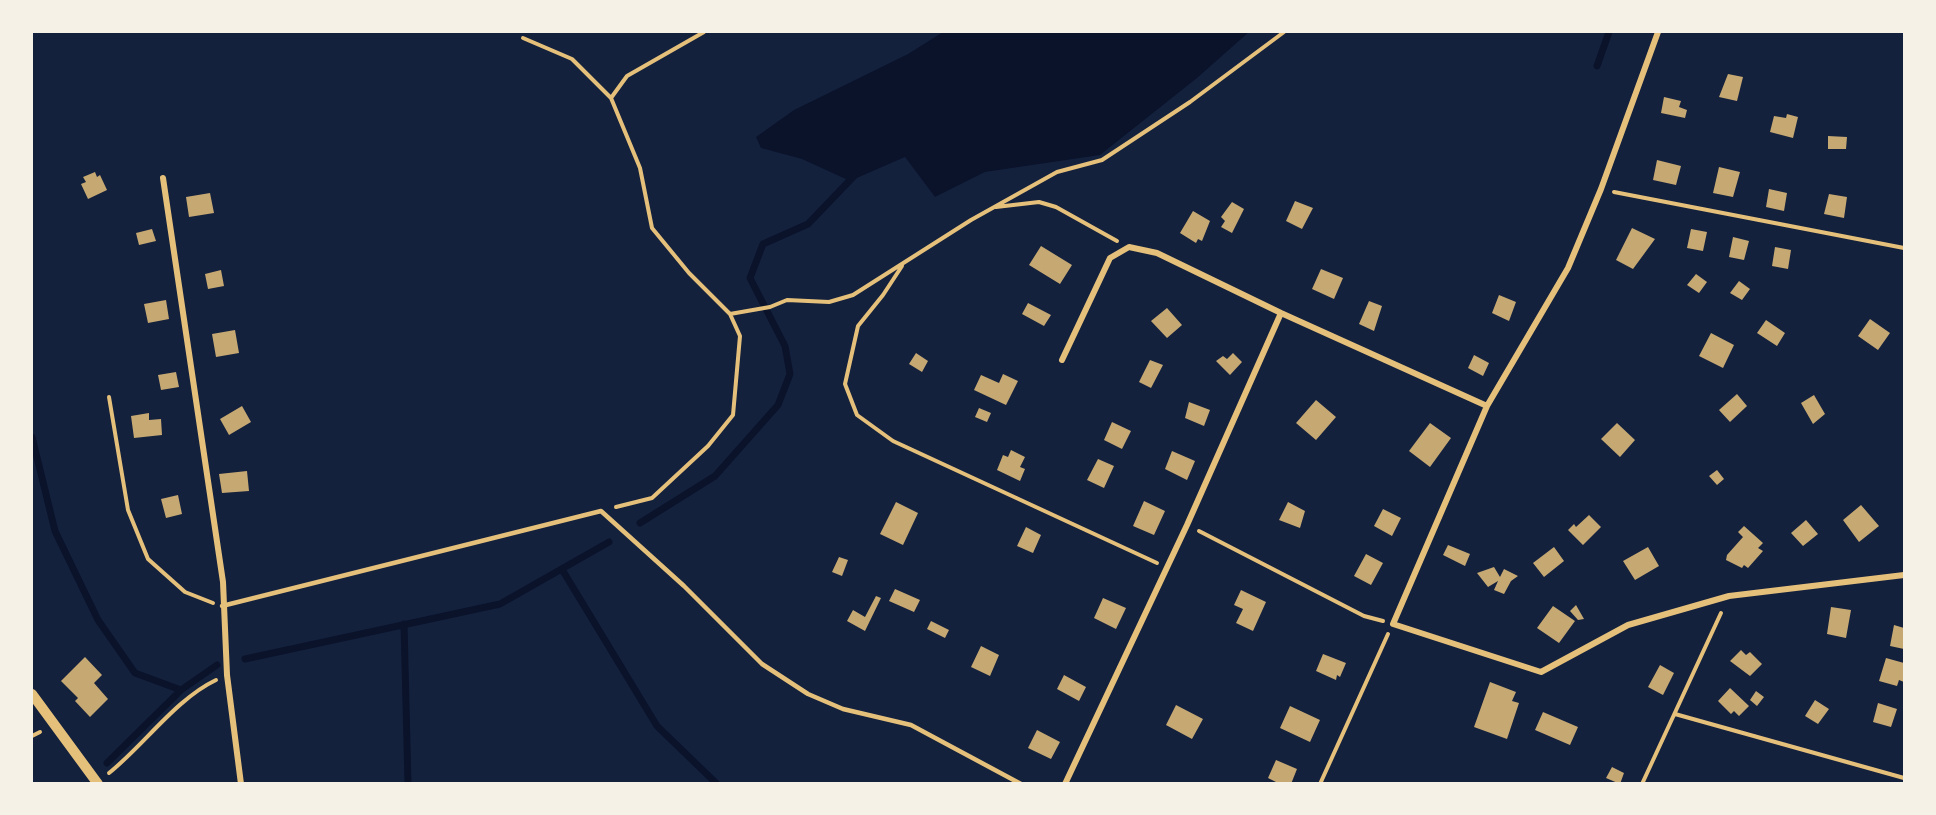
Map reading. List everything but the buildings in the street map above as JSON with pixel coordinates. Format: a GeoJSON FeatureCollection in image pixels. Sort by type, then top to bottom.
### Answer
{"type":"FeatureCollection","features":[{"type":"Feature","properties":{"kind":"street"},"geometry":{"type":"LineString","coordinates":[[1658,32],[1601,189],[1568,268],[1487,406],[1393,624],[1541,672],[1628,625],[1729,596],[1905,575]]}},
{"type":"Feature","properties":{"kind":"street"},"geometry":{"type":"LineString","coordinates":[[163,178],[223,582],[222,606],[227,675],[241,783]]}},
{"type":"Feature","properties":{"kind":"street"},"geometry":{"type":"LineString","coordinates":[[1062,360],[1110,258],[1129,247],[1157,253],[1281,314],[1487,406]]}},
{"type":"Feature","properties":{"kind":"street"},"geometry":{"type":"LineString","coordinates":[[1065,783],[1187,525],[1281,314]]}},
{"type":"Feature","properties":{"kind":"street"},"geometry":{"type":"LineString","coordinates":[[32,694],[97,783]]}},
{"type":"Feature","properties":{"kind":"lane"},"geometry":{"type":"LineString","coordinates":[[222,606],[601,511],[684,586],[762,664],[808,694],[843,709],[910,725],[1021,783]]}},
{"type":"Feature","properties":{"kind":"path"},"geometry":{"type":"LineString","coordinates":[[611,99],[627,76],[704,32]]}},
{"type":"Feature","properties":{"kind":"path"},"geometry":{"type":"LineString","coordinates":[[730,314],[754,311],[787,300],[829,302],[853,295],[993,208],[1057,172],[1102,160],[1154,127],[1284,32]]}},
{"type":"Feature","properties":{"kind":"path"},"geometry":{"type":"LineString","coordinates":[[523,38],[572,59],[611,99],[640,168],[652,228],[689,273],[730,314],[740,336],[733,415],[708,446],[652,498],[601,511]]}},
{"type":"Feature","properties":{"kind":"path"},"geometry":{"type":"LineString","coordinates":[[1601,189],[1670,205],[1905,248]]}},
{"type":"Feature","properties":{"kind":"path"},"geometry":{"type":"LineString","coordinates":[[993,208],[1039,202],[1056,207],[1129,247]]}},
{"type":"Feature","properties":{"kind":"path"},"geometry":{"type":"LineString","coordinates":[[904,263],[883,295],[858,326],[845,384],[857,415],[893,441],[1167,567]]}},
{"type":"Feature","properties":{"kind":"path"},"geometry":{"type":"LineString","coordinates":[[109,397],[128,510],[148,559],[184,592],[222,606]]}},
{"type":"Feature","properties":{"kind":"path"},"geometry":{"type":"LineString","coordinates":[[1187,525],[1365,616],[1393,624],[1320,783]]}},
{"type":"Feature","properties":{"kind":"path"},"geometry":{"type":"LineString","coordinates":[[1642,783],[1729,596]]}},
{"type":"Feature","properties":{"kind":"path"},"geometry":{"type":"LineString","coordinates":[[97,783],[136,752],[164,720],[204,686],[227,675]]}},
{"type":"Feature","properties":{"kind":"path"},"geometry":{"type":"LineString","coordinates":[[1675,714],[1905,778]]}},
{"type":"Feature","properties":{"kind":"water"},"geometry":{"type":"Polygon","coordinates":[[[943,32],[1249,32],[1197,78],[1100,155],[985,172],[935,197],[905,157],[850,181],[802,159],[761,148],[756,137],[794,110],[908,54],[943,32]]]}},
{"type":"Feature","properties":{"kind":"waterway"},"geometry":{"type":"LineString","coordinates":[[1597,66],[1609,32]]}},
{"type":"Feature","properties":{"kind":"waterway"},"geometry":{"type":"LineString","coordinates":[[640,523],[715,476],[778,405],[790,374],[785,346],[750,278],[763,244],[808,224],[854,176]]}},
{"type":"Feature","properties":{"kind":"waterway"},"geometry":{"type":"LineString","coordinates":[[32,437],[55,531],[98,620],[135,673],[181,690]]}},
{"type":"Feature","properties":{"kind":"waterway"},"geometry":{"type":"LineString","coordinates":[[245,659],[500,604],[609,542]]}},
{"type":"Feature","properties":{"kind":"waterway"},"geometry":{"type":"LineString","coordinates":[[563,571],[657,726],[717,784]]}},
{"type":"Feature","properties":{"kind":"waterway"},"geometry":{"type":"LineString","coordinates":[[404,624],[408,784]]}},
{"type":"Feature","properties":{"kind":"waterway"},"geometry":{"type":"LineString","coordinates":[[107,763],[181,690],[217,665]]}}]}
